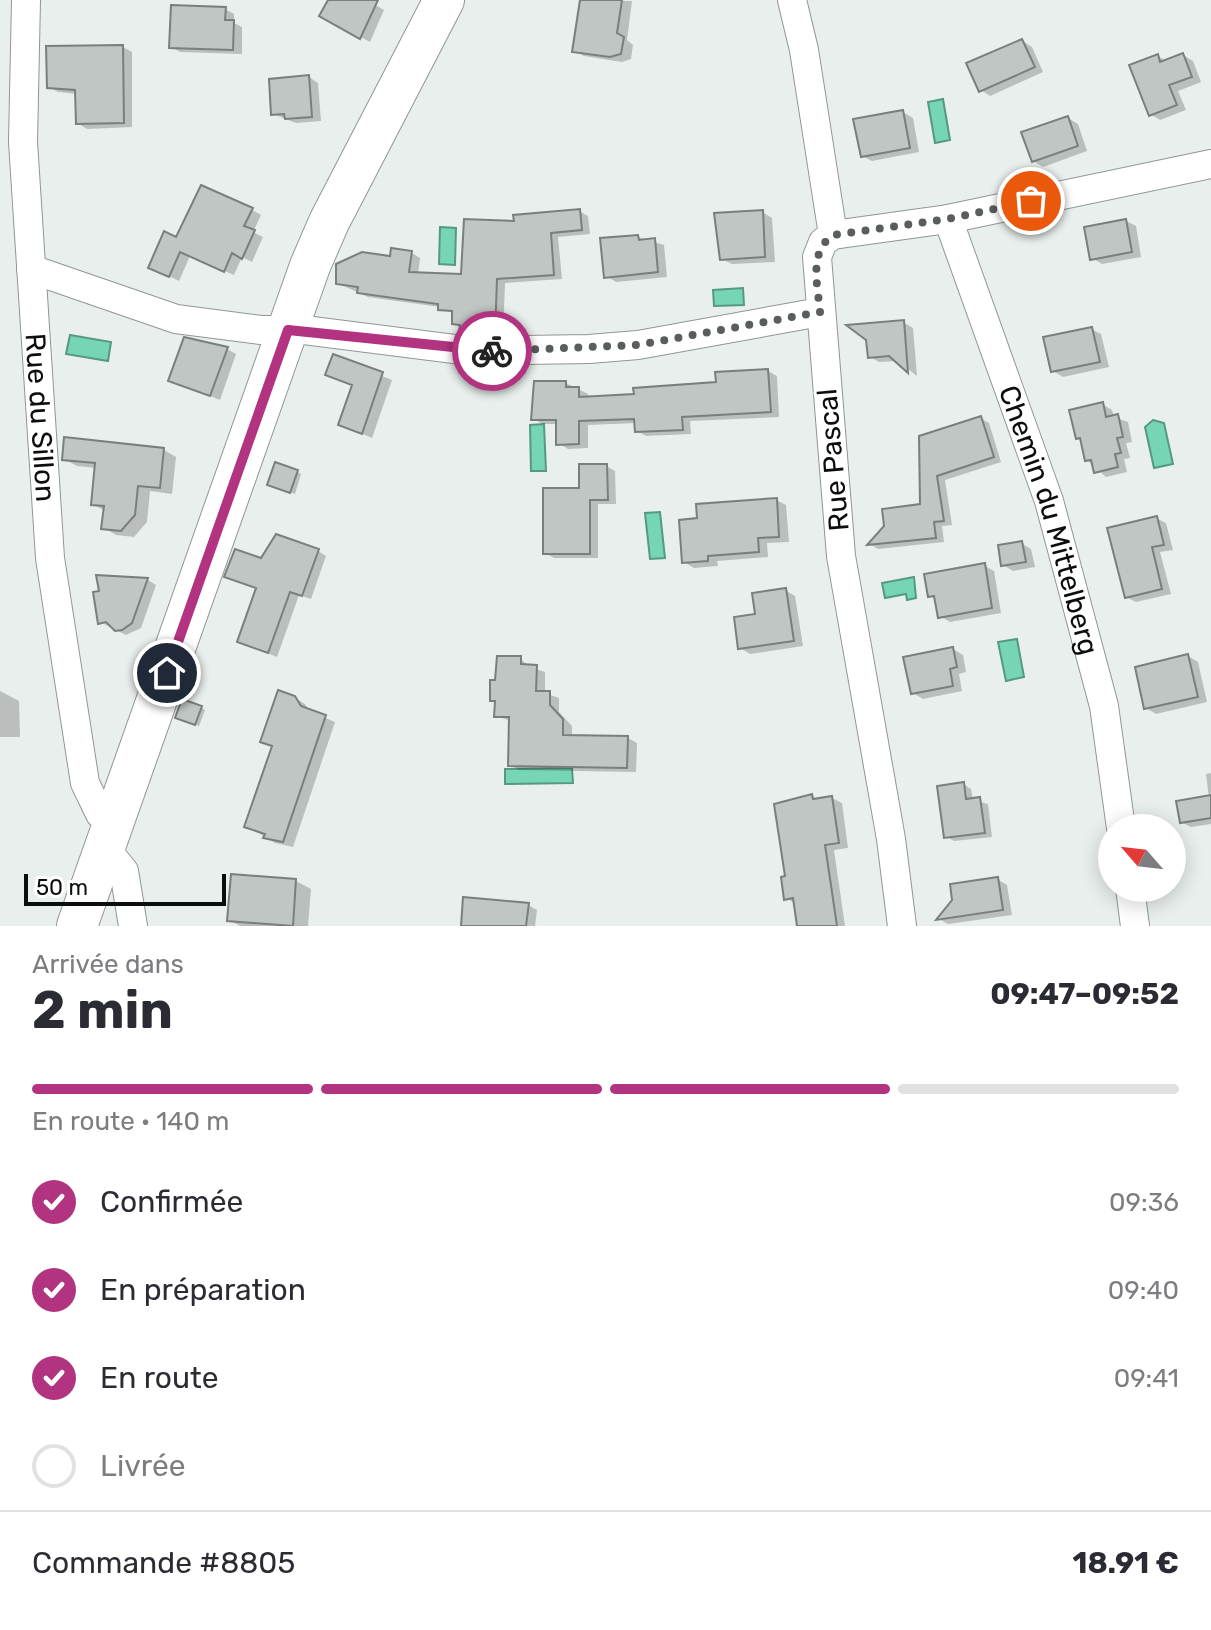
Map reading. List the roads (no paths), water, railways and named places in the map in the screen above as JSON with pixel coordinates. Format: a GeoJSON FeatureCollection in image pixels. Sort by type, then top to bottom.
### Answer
{"type":"FeatureCollection","features":[{"type":"Feature","properties":{"kind":"main road"},"geometry":{"type":"LineString","coordinates":[[77,926],[329,222],[444,0]]}},
{"type":"Feature","properties":{"kind":"street","name":"Rue du Sillon"},"geometry":{"type":"LineString","coordinates":[[26,0],[11,100],[31,269],[50,558],[85,783],[124,871],[133,926]]}},
{"type":"Feature","properties":{"kind":"street"},"geometry":{"type":"LineString","coordinates":[[792,0],[804,50],[833,235],[948,219],[1211,164]]}},
{"type":"Feature","properties":{"kind":"street","name":"Chemin du Mittelberg"},"geometry":{"type":"LineString","coordinates":[[948,219],[1049,501],[1104,706],[1119,814]]}},
{"type":"Feature","properties":{"kind":"street","name":"Rue Pascal"},"geometry":{"type":"LineString","coordinates":[[833,235],[823,242],[817,257],[841,556],[891,839],[902,926]]}},
{"type":"Feature","properties":{"kind":"street"},"geometry":{"type":"LineString","coordinates":[[31,269],[176,319],[470,351],[638,345],[820,312]]}},
{"type":"Feature","properties":{"kind":"street"},"geometry":{"type":"LineString","coordinates":[[1132,902],[1135,926]]}}]}
